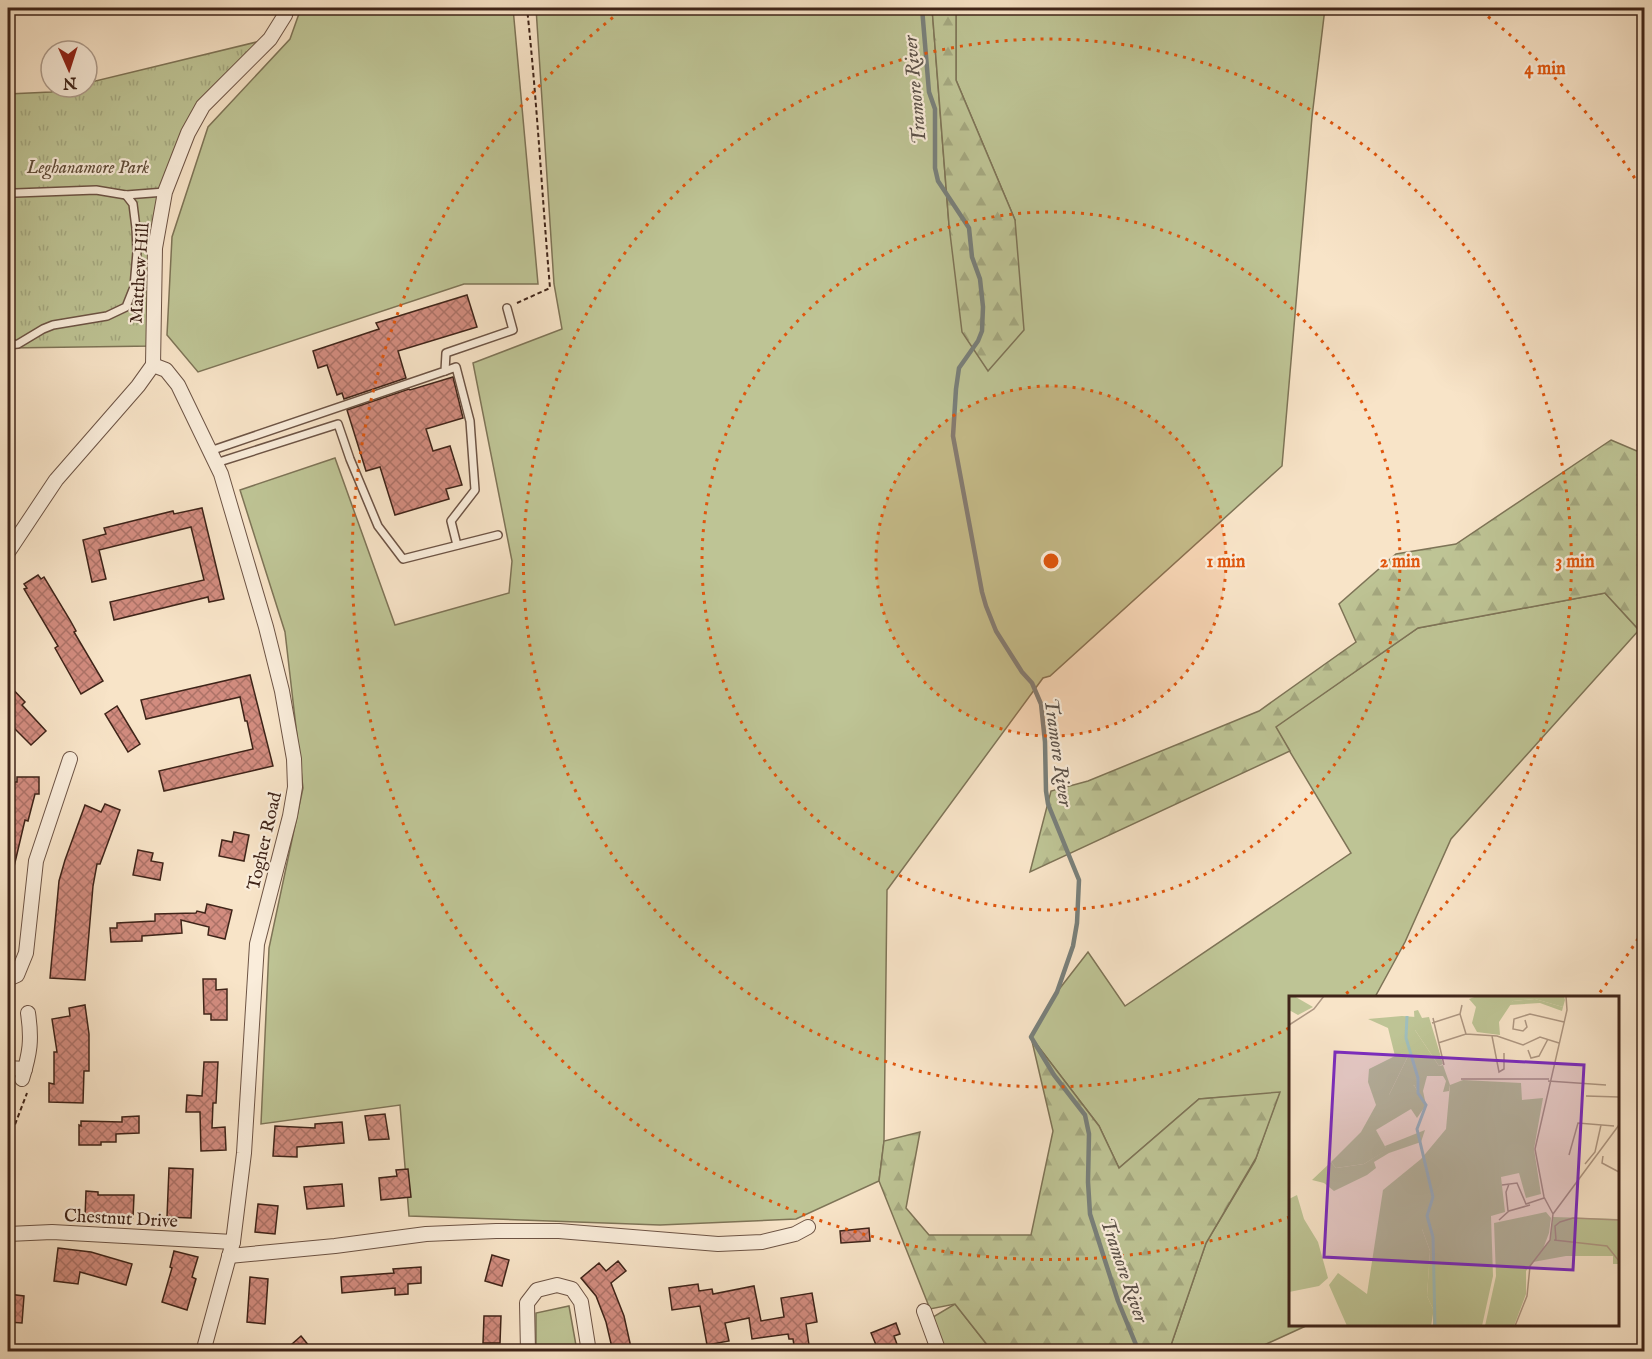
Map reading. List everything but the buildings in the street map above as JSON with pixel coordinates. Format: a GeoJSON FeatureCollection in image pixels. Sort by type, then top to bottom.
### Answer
{"type":"FeatureCollection","features":[{"type":"Feature","properties":{"kind":"street","name":"Matthew Hill"},"geometry":{"type":"LineString","coordinates":[[153,365],[155,248],[165,192],[188,133],[202,106],[270,39],[287,8]]}},
{"type":"Feature","properties":{"kind":"street","name":"Togher Road"},"geometry":{"type":"LineString","coordinates":[[153,365],[166,370],[178,385],[221,474],[266,627],[282,691],[294,759],[295,787],[257,944],[244,1154],[233,1242],[203,1352]]}},
{"type":"Feature","properties":{"kind":"street"},"geometry":{"type":"LineString","coordinates":[[8,552],[57,480],[138,386],[153,365]]}},
{"type":"Feature","properties":{"kind":"street"},"geometry":{"type":"LineString","coordinates":[[8,979],[17,975],[26,953],[36,861],[70,759]]}},
{"type":"Feature","properties":{"kind":"street"},"geometry":{"type":"LineString","coordinates":[[8,1068],[24,1074],[31,1035],[28,1013]]}},
{"type":"Feature","properties":{"kind":"street"},"geometry":{"type":"LineString","coordinates":[[229,1256],[335,1246],[426,1234],[496,1231],[560,1231],[718,1244],[762,1242],[795,1234],[808,1227]]}},
{"type":"Feature","properties":{"kind":"street","name":"Chestnut Drive"},"geometry":{"type":"LineString","coordinates":[[8,1234],[52,1232],[233,1242]]}},
{"type":"Feature","properties":{"kind":"street"},"geometry":{"type":"LineString","coordinates":[[528,1352],[526,1303],[537,1290],[557,1285],[572,1289],[581,1302],[589,1352]]}},
{"type":"Feature","properties":{"kind":"street"},"geometry":{"type":"LineString","coordinates":[[924,1311],[939,1352]]}},
{"type":"Feature","properties":{"kind":"lane"},"geometry":{"type":"LineString","coordinates":[[8,192],[96,190],[126,195],[165,192]]}},
{"type":"Feature","properties":{"kind":"lane"},"geometry":{"type":"LineString","coordinates":[[8,345],[18,344],[53,325],[107,316],[126,307],[134,287],[137,252],[133,204],[126,195]]}},
{"type":"Feature","properties":{"kind":"lane"},"geometry":{"type":"LineString","coordinates":[[445,371],[446,353],[513,330],[507,308]]}},
{"type":"Feature","properties":{"kind":"lane"},"geometry":{"type":"LineString","coordinates":[[213,457],[456,368],[470,421],[475,490],[452,521],[457,545]]}},
{"type":"Feature","properties":{"kind":"lane"},"geometry":{"type":"LineString","coordinates":[[213,457],[338,423],[350,459],[378,526],[403,558],[498,535]]}},
{"type":"Feature","properties":{"kind":"path"},"geometry":{"type":"LineString","coordinates":[[507,308],[550,288],[527,8]]}},
{"type":"Feature","properties":{"kind":"path"},"geometry":{"type":"LineString","coordinates":[[8,1137],[20,1115],[30,1084],[24,1074]]}},
{"type":"Feature","properties":{"kind":"green space"},"geometry":{"type":"Polygon","coordinates":[[[301,8],[513,8],[538,284],[464,284],[198,372],[167,335],[172,237],[208,127],[290,39],[301,8]]]}},
{"type":"Feature","properties":{"kind":"green space"},"geometry":{"type":"Polygon","coordinates":[[[536,8],[932,8],[949,225],[1015,220],[956,80],[956,8],[1325,8],[1312,117],[1282,466],[1050,676],[1043,678],[887,890],[884,1141],[879,1181],[796,1219],[660,1225],[409,1216],[400,1105],[261,1124],[269,948],[303,788],[285,632],[240,490],[335,458],[395,625],[509,593],[512,561],[473,363],[562,329],[554,284],[536,8]]]}},
{"type":"Feature","properties":{"kind":"green space"},"geometry":{"type":"Polygon","coordinates":[[[932,8],[956,8],[956,80],[1015,220],[1024,330],[988,371],[962,332],[949,225],[932,8]]]}},
{"type":"Feature","properties":{"kind":"green space","name":"Leghanamore Park"},"geometry":{"type":"Polygon","coordinates":[[[269,39],[203,106],[165,192],[153,346],[8,348],[8,94],[39,93],[39,99],[99,99],[99,80],[269,39]]]}},
{"type":"Feature","properties":{"kind":"green space"},"geometry":{"type":"Polygon","coordinates":[[[1611,440],[1644,454],[1644,624],[1639,630],[1605,593],[1418,628],[1276,727],[1290,751],[1030,872],[1051,791],[1088,781],[1259,711],[1356,642],[1339,604],[1396,554],[1456,544],[1611,440]]]}},
{"type":"Feature","properties":{"kind":"green space"},"geometry":{"type":"Polygon","coordinates":[[[1605,593],[1639,630],[1451,839],[1405,942],[1376,996],[1289,996],[1289,1326],[1306,1326],[1251,1351],[1169,1351],[1206,1243],[1255,1161],[1279,1093],[1199,1099],[1119,1168],[1099,1126],[1031,1037],[1057,992],[1088,952],[1125,1006],[1351,853],[1275,727],[1418,628],[1605,593]]]}},
{"type":"Feature","properties":{"kind":"green space"},"geometry":{"type":"Polygon","coordinates":[[[1031,1037],[1099,1126],[1119,1168],[1199,1099],[1280,1092],[1256,1158],[1206,1243],[1169,1351],[992,1351],[955,1304],[930,1309],[879,1181],[884,1141],[920,1132],[906,1208],[929,1235],[1031,1235],[1053,1131],[1031,1037]]]}},
{"type":"Feature","properties":{"kind":"green space"},"geometry":{"type":"Polygon","coordinates":[[[955,1304],[992,1351],[945,1351],[933,1317],[955,1304]]]}},
{"type":"Feature","properties":{"kind":"green space"},"geometry":{"type":"Polygon","coordinates":[[[569,1306],[577,1351],[536,1351],[536,1313],[569,1306]]]}},
{"type":"Feature","properties":{"kind":"waterway","name":"Tramore River"},"geometry":{"type":"LineString","coordinates":[[922,8],[929,92],[935,109],[935,168],[938,181],[969,228],[972,257],[980,279],[983,307],[982,331],[978,341],[959,368],[953,436],[982,592],[996,631],[1022,672],[1032,683],[1041,704],[1048,804],[1079,880],[1077,923],[1073,946],[1057,992],[1031,1037],[1054,1075],[1085,1115],[1089,1134],[1090,1214],[1118,1301],[1139,1352]]}}]}
